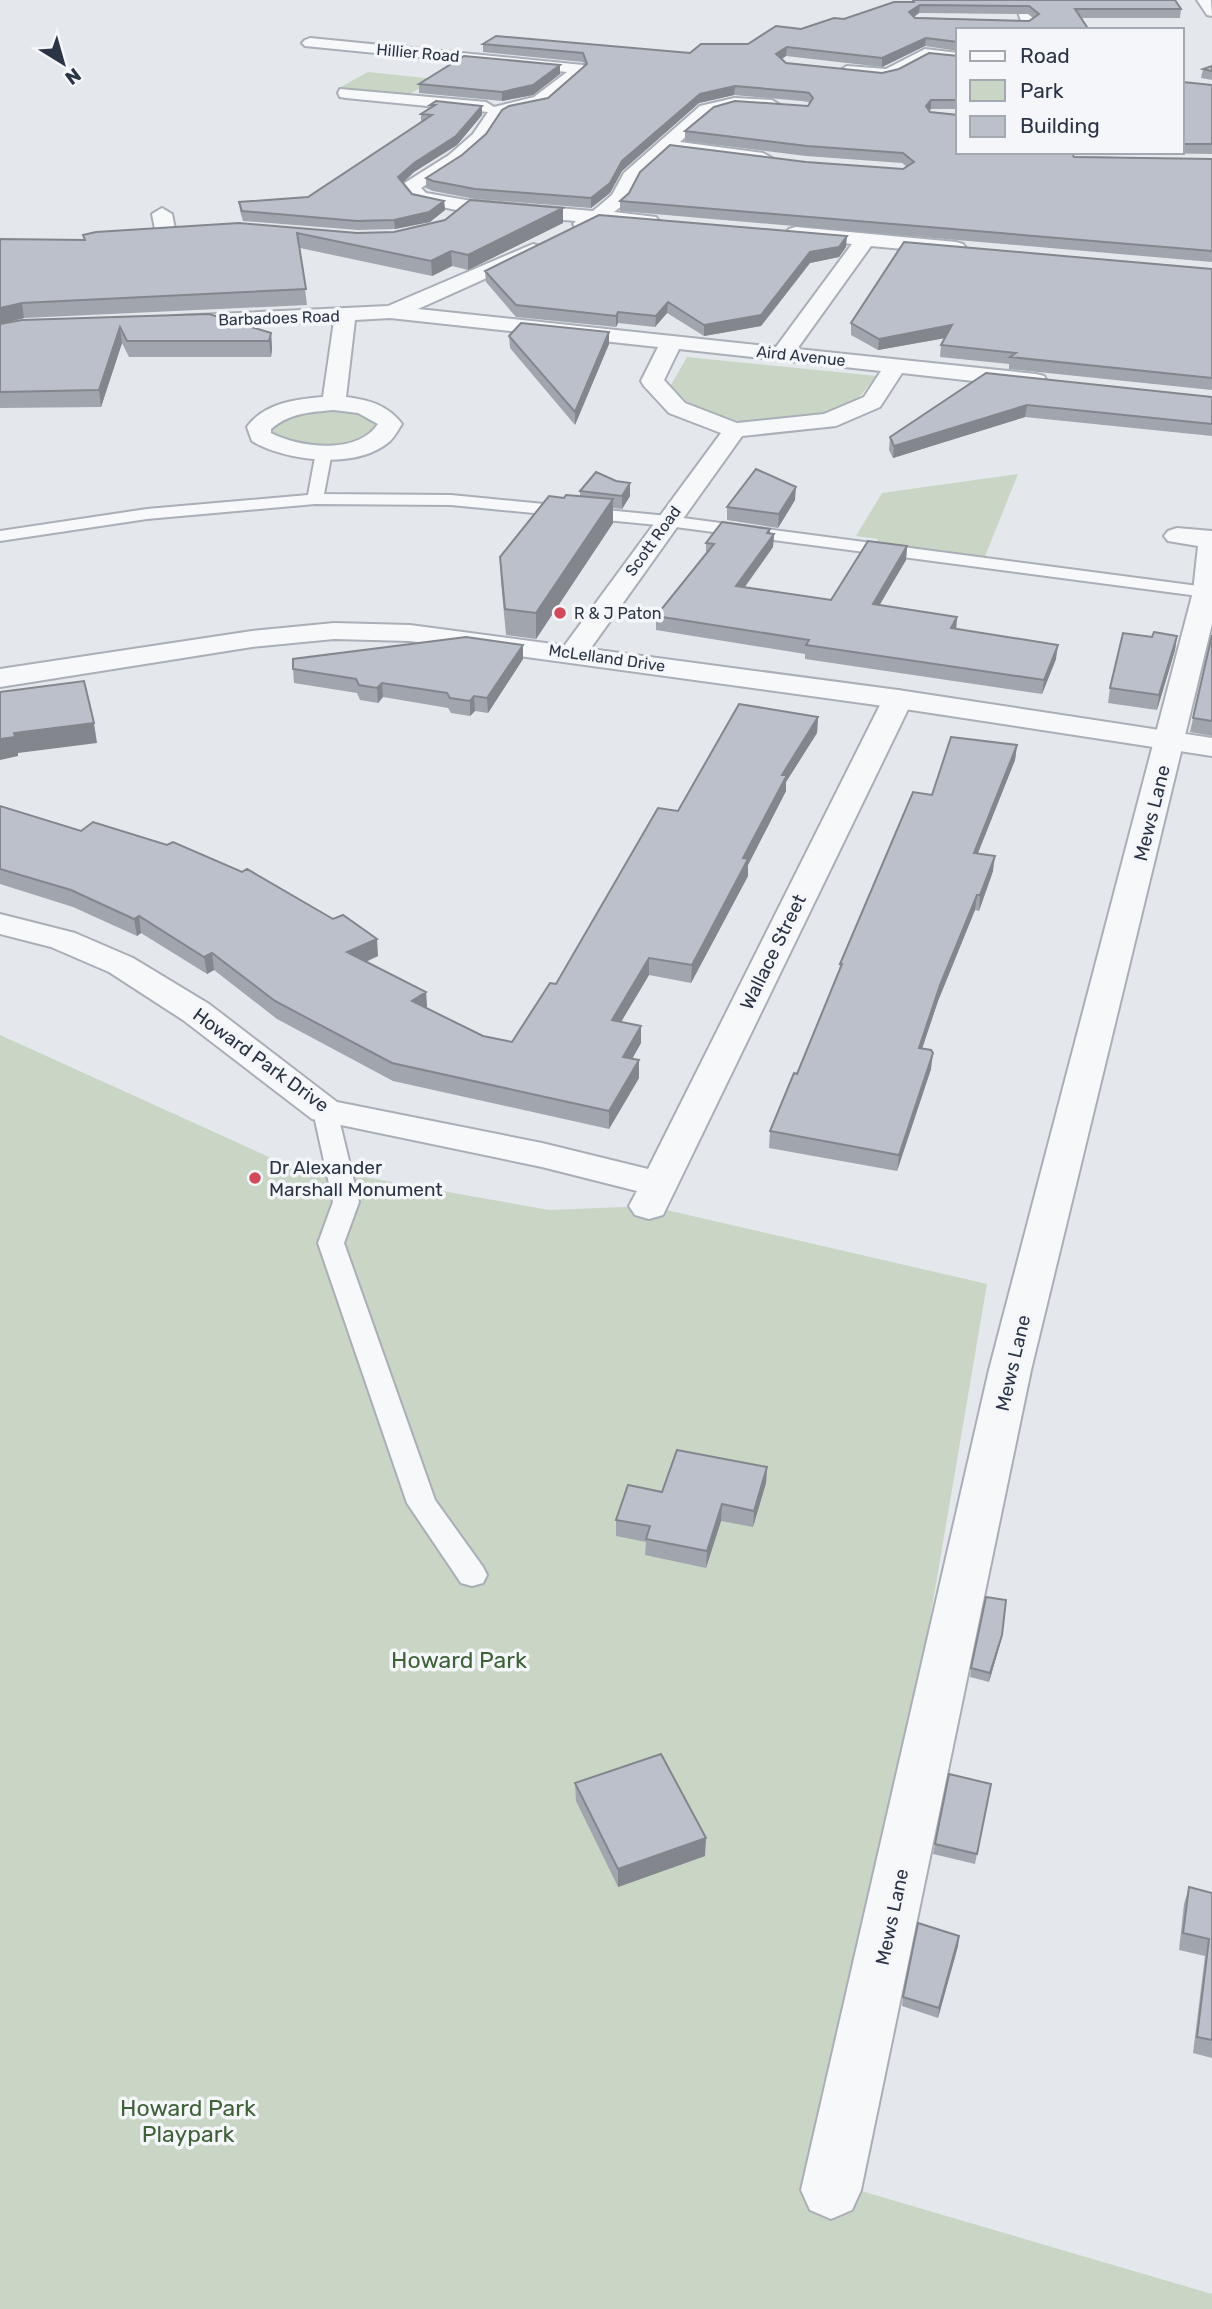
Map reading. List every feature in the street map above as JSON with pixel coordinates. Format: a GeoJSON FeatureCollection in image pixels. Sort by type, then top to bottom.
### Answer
{"type":"FeatureCollection","features":[{"type":"Feature","properties":{"kind":"street"},"geometry":{"type":"LineString","coordinates":[[1021,0],[1025,25]]}},
{"type":"Feature","properties":{"kind":"street"},"geometry":{"type":"LineString","coordinates":[[1204,0],[1212,12]]}},
{"type":"Feature","properties":{"kind":"street","name":"Hillier Road"},"geometry":{"type":"LineString","coordinates":[[346,31],[316,44],[350,51],[577,68],[577,72],[540,101],[502,109]]}},
{"type":"Feature","properties":{"kind":"street"},"geometry":{"type":"LineString","coordinates":[[827,69],[882,75],[891,73],[925,54],[956,58]]}},
{"type":"Feature","properties":{"kind":"street"},"geometry":{"type":"LineString","coordinates":[[346,93],[380,100],[502,109]]}},
{"type":"Feature","properties":{"kind":"street"},"geometry":{"type":"LineString","coordinates":[[390,312],[454,287],[597,217],[620,198],[630,177],[706,110],[718,105],[751,103],[790,107]]}},
{"type":"Feature","properties":{"kind":"street"},"geometry":{"type":"LineString","coordinates":[[502,109],[479,138],[455,159],[410,188],[420,197],[466,206],[665,222]]}},
{"type":"Feature","properties":{"kind":"street"},"geometry":{"type":"LineString","coordinates":[[665,146],[783,161]]}},
{"type":"Feature","properties":{"kind":"street"},"geometry":{"type":"LineString","coordinates":[[447,220],[466,206]]}},
{"type":"Feature","properties":{"kind":"street"},"geometry":{"type":"LineString","coordinates":[[143,230],[163,221],[190,228]]}},
{"type":"Feature","properties":{"kind":"street"},"geometry":{"type":"LineString","coordinates":[[772,231],[977,250]]}},
{"type":"Feature","properties":{"kind":"street"},"geometry":{"type":"LineString","coordinates":[[783,353],[866,239]]}},
{"type":"Feature","properties":{"kind":"street","name":"Barbadoes Road"},"geometry":{"type":"LineString","coordinates":[[150,323],[390,312]]}},
{"type":"Feature","properties":{"kind":"street","name":"Aird Avenue"},"geometry":{"type":"LineString","coordinates":[[390,312],[1061,383]]}},
{"type":"Feature","properties":{"kind":"street"},"geometry":{"type":"LineString","coordinates":[[334,403],[345,316]]}},
{"type":"Feature","properties":{"kind":"street"},"geometry":{"type":"LineString","coordinates":[[672,342],[652,381],[677,408],[735,430],[828,421],[873,402],[895,366]]}},
{"type":"Feature","properties":{"kind":"street"},"geometry":{"type":"LineString","coordinates":[[334,403],[370,409],[385,416],[390,424],[387,433],[376,441],[354,449],[324,452],[290,450],[270,444],[260,436],[259,427],[269,416],[285,410],[334,403]]}},
{"type":"Feature","properties":{"kind":"street","name":"Scott Road"},"geometry":{"type":"LineString","coordinates":[[573,653],[735,430]]}},
{"type":"Feature","properties":{"kind":"street","name":"Mews Lane"},"geometry":{"type":"LineString","coordinates":[[831,2190],[1010,1370],[1206,592],[1200,539]]}},
{"type":"Feature","properties":{"kind":"street","name":"McLelland Drive"},"geometry":{"type":"LineString","coordinates":[[0,678],[252,639],[334,631],[410,633],[898,699],[1212,747]]}},
{"type":"Feature","properties":{"kind":"street","name":"Wallace Street"},"geometry":{"type":"LineString","coordinates":[[654,1195],[898,699]]}},
{"type":"Feature","properties":{"kind":"street","name":"Howard Park Drive"},"geometry":{"type":"LineString","coordinates":[[0,924],[63,940],[121,965],[196,1012],[324,1111],[542,1156],[654,1195]]}},
{"type":"Feature","properties":{"kind":"lane"},"geometry":{"type":"LineString","coordinates":[[315,499],[324,452]]}},
{"type":"Feature","properties":{"kind":"lane"},"geometry":{"type":"LineString","coordinates":[[0,537],[147,514],[315,499],[452,500],[668,521],[1206,592]]}},
{"type":"Feature","properties":{"kind":"lane"},"geometry":{"type":"LineString","coordinates":[[324,1111],[346,1202],[331,1243],[422,1503],[472,1575]]}},
{"type":"Feature","properties":{"kind":"green space"},"geometry":{"type":"Polygon","coordinates":[[[368,72],[435,79],[408,95],[339,88],[368,72]]]}},
{"type":"Feature","properties":{"kind":"green space"},"geometry":{"type":"Polygon","coordinates":[[[687,357],[877,376],[850,408],[805,420],[741,422],[691,406],[671,385],[687,357]]]}},
{"type":"Feature","properties":{"kind":"green space"},"geometry":{"type":"Polygon","coordinates":[[[311,409],[353,410],[379,424],[375,434],[348,445],[303,447],[272,434],[272,424],[311,409]]]}},
{"type":"Feature","properties":{"kind":"green space"},"geometry":{"type":"Polygon","coordinates":[[[1018,474],[984,559],[874,546],[878,539],[856,536],[882,493],[1018,474]]]}},
{"type":"Feature","properties":{"kind":"green space","name":"Howard Park"},"geometry":{"type":"Polygon","coordinates":[[[0,1035],[280,1162],[549,1210],[649,1206],[987,1284],[834,2183],[1212,2294],[1212,2309],[0,2309],[0,1035]]]}},
{"type":"Feature","properties":{"kind":"building"},"geometry":{"type":"Polygon","coordinates":[[[1175,0],[1181,9],[1075,9],[1088,28],[956,28],[956,42],[926,38],[882,58],[787,47],[776,54],[786,63],[882,73],[899,69],[929,53],[956,56],[956,100],[931,100],[926,106],[930,112],[956,115],[956,154],[1072,154],[1074,157],[1212,159],[1212,251],[620,201],[629,193],[640,172],[670,145],[806,162],[903,169],[914,162],[903,153],[807,146],[685,131],[714,107],[735,101],[808,106],[813,98],[809,93],[803,92],[735,86],[700,94],[622,161],[610,183],[591,198],[475,189],[426,178],[462,155],[486,134],[502,110],[509,106],[548,98],[587,64],[583,53],[483,44],[496,36],[690,53],[701,44],[748,44],[776,26],[801,29],[834,18],[844,19],[894,2],[1175,0]],[[920,5],[909,12],[915,18],[1029,21],[1039,14],[1029,6],[920,5]]]}},
{"type":"Feature","properties":{"kind":"building"},"geometry":{"type":"Polygon","coordinates":[[[464,56],[560,65],[533,85],[502,92],[419,84],[464,56]]]}},
{"type":"Feature","properties":{"kind":"building"},"geometry":{"type":"Polygon","coordinates":[[[1184,82],[1212,85],[1212,144],[1184,144],[1184,82]]]}},
{"type":"Feature","properties":{"kind":"building"},"geometry":{"type":"Polygon","coordinates":[[[436,101],[482,106],[456,136],[414,163],[398,177],[412,194],[444,201],[429,212],[394,220],[357,221],[242,211],[239,202],[308,197],[432,115],[421,114],[435,105],[430,105],[436,101]]]}},
{"type":"Feature","properties":{"kind":"building"},"geometry":{"type":"Polygon","coordinates":[[[470,200],[563,208],[468,255],[451,251],[431,261],[297,233],[306,289],[22,303],[0,308],[0,239],[85,240],[83,235],[96,232],[239,223],[357,233],[394,232],[445,220],[470,200]]]}},
{"type":"Feature","properties":{"kind":"building"},"geometry":{"type":"Polygon","coordinates":[[[599,215],[847,236],[839,247],[810,252],[761,315],[704,325],[668,302],[656,316],[618,312],[616,316],[516,305],[485,271],[599,215]]]}},
{"type":"Feature","properties":{"kind":"building"},"geometry":{"type":"Polygon","coordinates":[[[904,242],[1212,269],[1212,378],[1010,357],[1016,353],[941,345],[952,325],[879,339],[851,323],[904,242]]]}},
{"type":"Feature","properties":{"kind":"building"},"geometry":{"type":"Polygon","coordinates":[[[209,314],[271,333],[269,341],[127,341],[120,327],[99,390],[0,392],[0,324],[22,320],[209,314]]]}},
{"type":"Feature","properties":{"kind":"building"},"geometry":{"type":"Polygon","coordinates":[[[521,323],[609,332],[575,412],[509,336],[521,323]]]}},
{"type":"Feature","properties":{"kind":"building"},"geometry":{"type":"Polygon","coordinates":[[[986,373],[1212,397],[1212,424],[1027,405],[894,446],[890,437],[986,373]]]}},
{"type":"Feature","properties":{"kind":"building"},"geometry":{"type":"Polygon","coordinates":[[[756,469],[796,487],[779,514],[727,507],[756,469]]]}},
{"type":"Feature","properties":{"kind":"building"},"geometry":{"type":"Polygon","coordinates":[[[596,472],[616,481],[630,483],[622,496],[580,491],[596,472]]]}},
{"type":"Feature","properties":{"kind":"building"},"geometry":{"type":"Polygon","coordinates":[[[566,495],[613,499],[536,613],[505,609],[500,557],[549,496],[564,498],[566,495]]]}},
{"type":"Feature","properties":{"kind":"building"},"geometry":{"type":"Polygon","coordinates":[[[722,522],[770,529],[767,533],[774,534],[736,586],[831,600],[868,541],[907,546],[873,604],[957,617],[951,628],[1058,645],[1044,680],[806,645],[809,640],[656,616],[714,544],[706,543],[722,522]]]}},
{"type":"Feature","properties":{"kind":"building"},"geometry":{"type":"Polygon","coordinates":[[[1154,632],[1177,636],[1159,695],[1110,688],[1123,633],[1152,637],[1154,632]]]}},
{"type":"Feature","properties":{"kind":"building"},"geometry":{"type":"Polygon","coordinates":[[[1212,635],[1212,721],[1193,718],[1212,635]]]}},
{"type":"Feature","properties":{"kind":"building"},"geometry":{"type":"Polygon","coordinates":[[[466,637],[523,645],[487,698],[474,696],[470,701],[450,698],[447,693],[382,683],[377,688],[359,685],[356,679],[293,669],[293,659],[466,637]]]}},
{"type":"Feature","properties":{"kind":"building"},"geometry":{"type":"Polygon","coordinates":[[[84,681],[94,723],[14,733],[15,737],[0,739],[0,692],[84,681]]]}},
{"type":"Feature","properties":{"kind":"building"},"geometry":{"type":"Polygon","coordinates":[[[739,704],[818,717],[782,775],[787,775],[743,858],[748,859],[692,965],[649,958],[612,1020],[641,1026],[623,1057],[639,1060],[609,1111],[392,1063],[275,1001],[212,953],[204,957],[139,916],[134,919],[71,890],[0,869],[0,806],[81,831],[93,822],[167,845],[173,842],[242,872],[247,869],[333,919],[343,915],[377,939],[347,952],[426,992],[412,1001],[483,1036],[512,1042],[550,983],[556,984],[658,808],[678,811],[739,704]]]}},
{"type":"Feature","properties":{"kind":"building"},"geometry":{"type":"Polygon","coordinates":[[[951,737],[1017,745],[974,853],[995,856],[940,985],[919,1048],[931,1050],[933,1053],[899,1155],[770,1131],[794,1073],[797,1074],[913,792],[932,795],[951,737]]]}},
{"type":"Feature","properties":{"kind":"building"},"geometry":{"type":"Polygon","coordinates":[[[677,1450],[767,1467],[754,1511],[722,1504],[707,1551],[646,1539],[650,1526],[616,1520],[628,1485],[662,1492],[677,1450]]]}},
{"type":"Feature","properties":{"kind":"building"},"geometry":{"type":"Polygon","coordinates":[[[986,1597],[1006,1600],[1002,1635],[990,1673],[971,1668],[986,1597]]]}},
{"type":"Feature","properties":{"kind":"building"},"geometry":{"type":"Polygon","coordinates":[[[661,1754],[706,1838],[618,1869],[575,1783],[661,1754]]]}},
{"type":"Feature","properties":{"kind":"building"},"geometry":{"type":"Polygon","coordinates":[[[949,1774],[991,1784],[977,1854],[935,1844],[949,1774]]]}},
{"type":"Feature","properties":{"kind":"building"},"geometry":{"type":"Polygon","coordinates":[[[1189,1887],[1212,1893],[1212,2040],[1197,2037],[1209,1939],[1183,1933],[1189,1887]]]}},
{"type":"Feature","properties":{"kind":"building"},"geometry":{"type":"Polygon","coordinates":[[[918,1923],[959,1936],[939,2008],[903,1997],[918,1923]]]}},
{"type":"Feature","properties":{"kind":"place","name":"R & J Paton"},"geometry":{"type":"Point","coordinates":[560,613]}},
{"type":"Feature","properties":{"kind":"place","name":"Dr Alexander Marshall Monument"},"geometry":{"type":"Point","coordinates":[255,1178]}},
{"type":"Feature","properties":{"kind":"park label","name":"Howard Park Playpark"},"geometry":{"type":"Point","coordinates":[188,2121]}}]}
